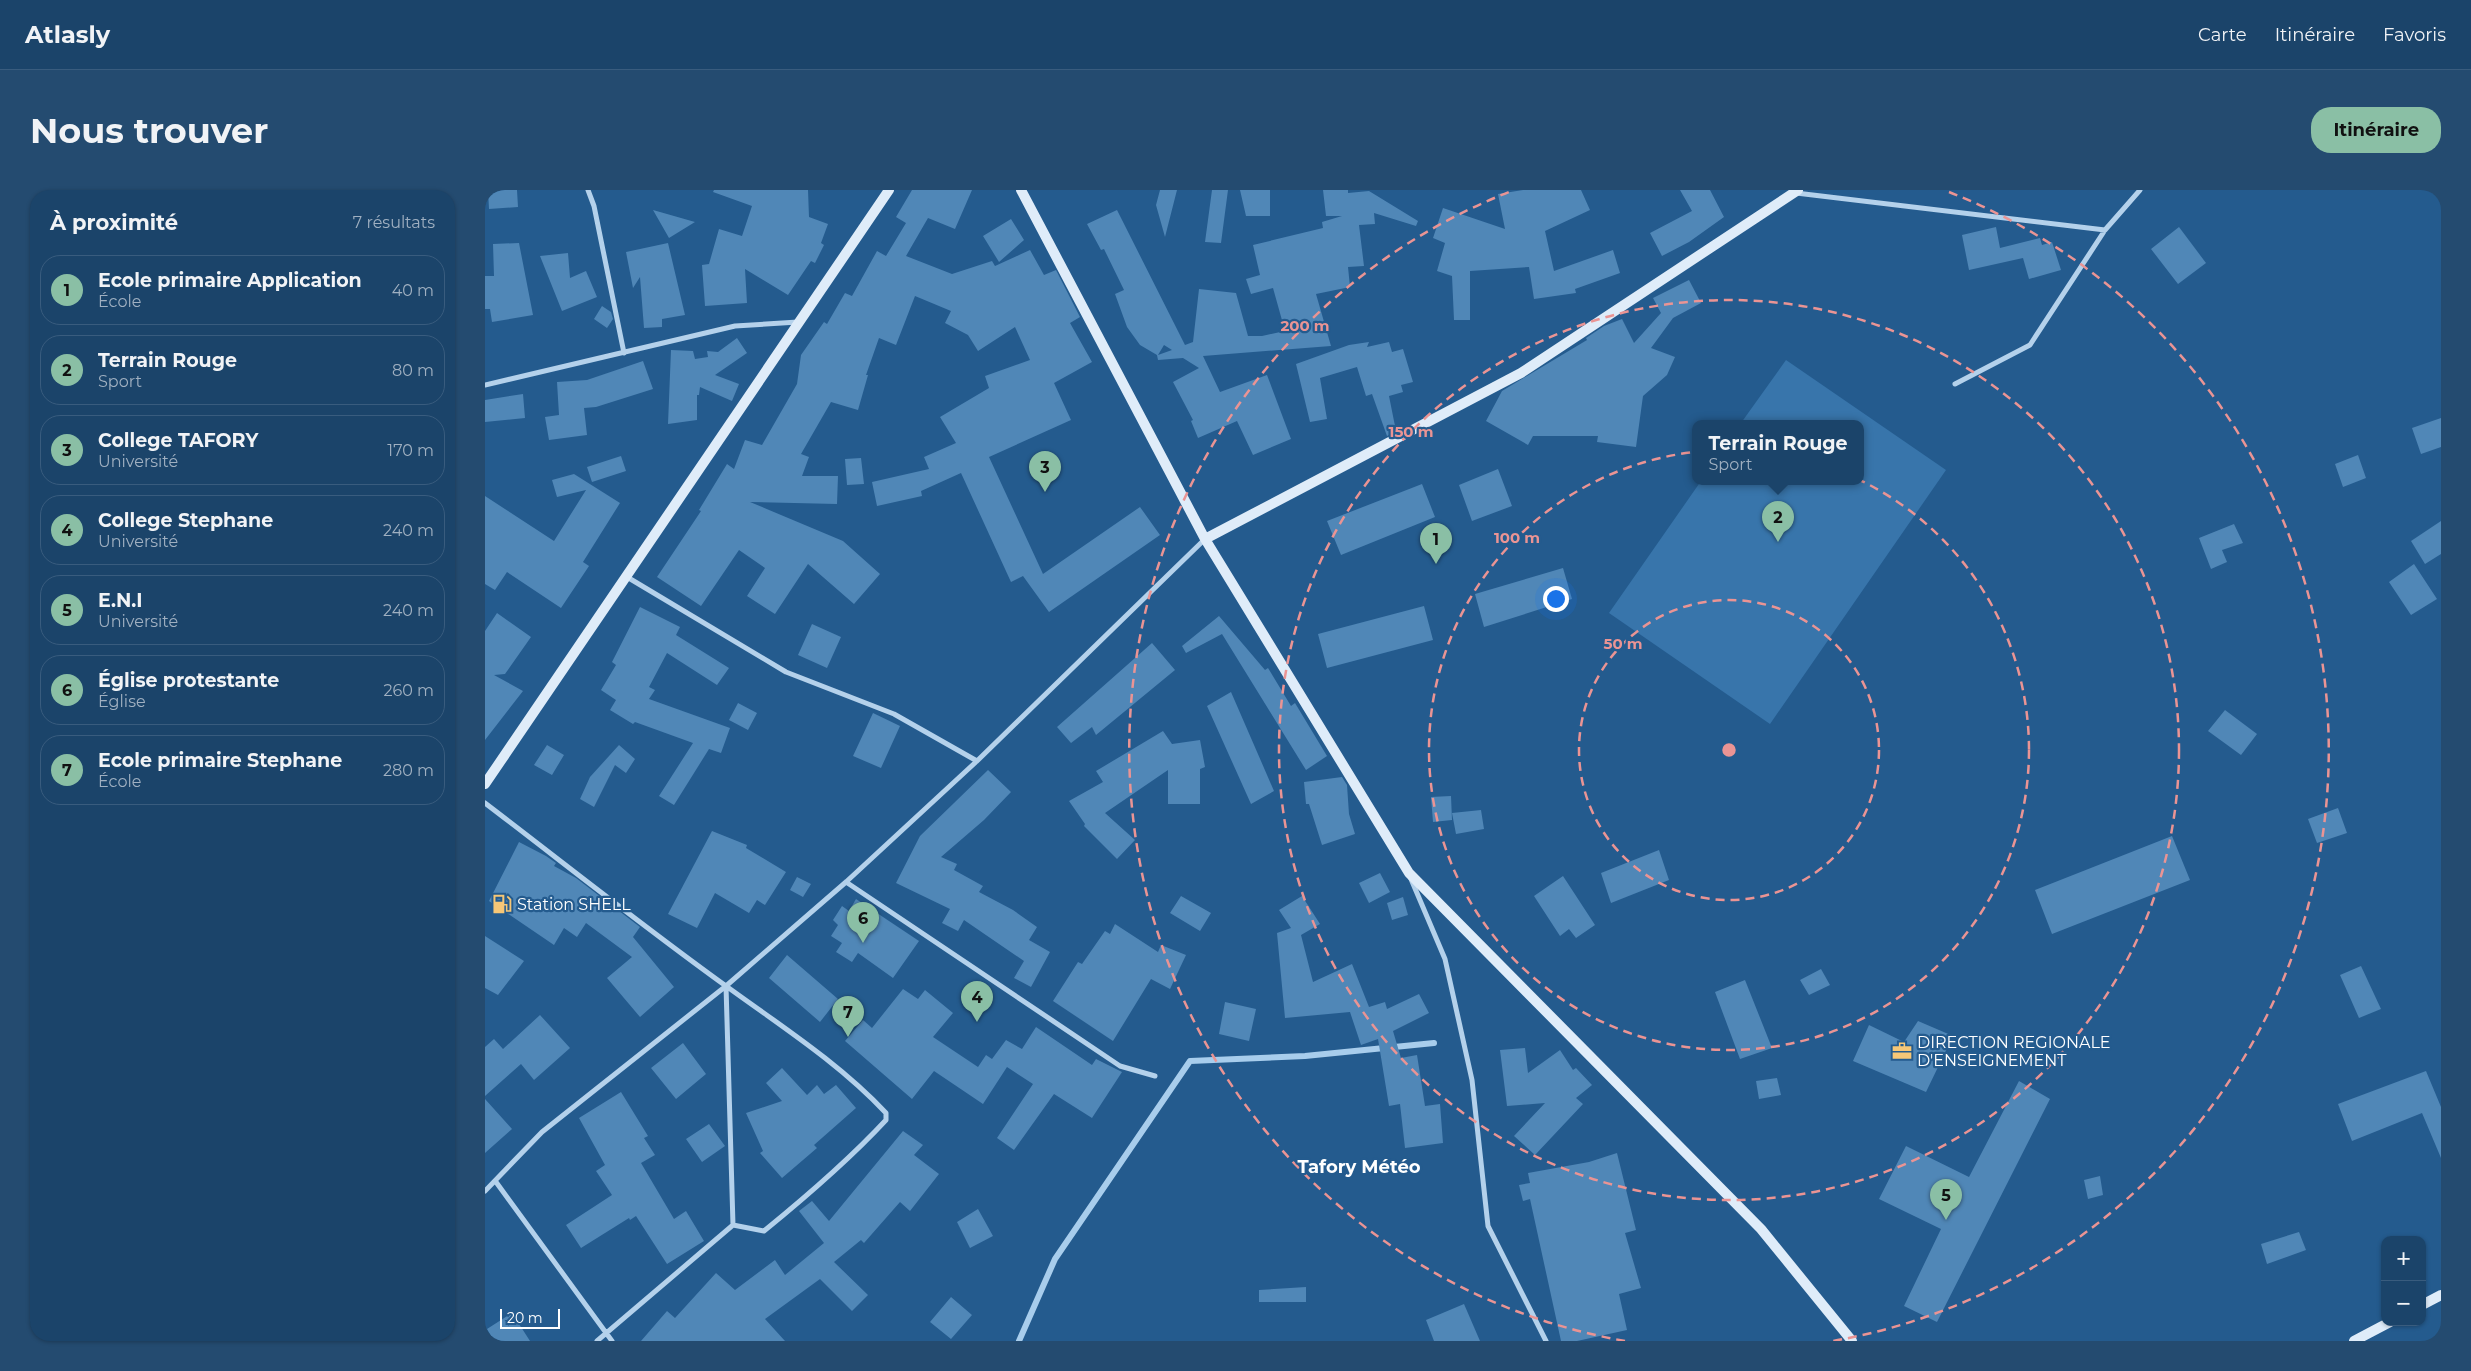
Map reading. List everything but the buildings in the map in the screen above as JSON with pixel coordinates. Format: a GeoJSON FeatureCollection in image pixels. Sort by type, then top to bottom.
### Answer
{"type":"FeatureCollection","features":[{"type":"Feature","properties":{"kind":"street"},"geometry":{"type":"LineString","coordinates":[[588,190],[594,206],[624,353]]}},
{"type":"Feature","properties":{"kind":"street"},"geometry":{"type":"LineString","coordinates":[[485,784],[889,190]]}},
{"type":"Feature","properties":{"kind":"street"},"geometry":{"type":"LineString","coordinates":[[1021,190],[1205,539],[1409,873],[1447,968],[1472,1080],[1489,1226],[1546,1341]]}},
{"type":"Feature","properties":{"kind":"street"},"geometry":{"type":"LineString","coordinates":[[1955,384],[2030,345],[2105,230],[2140,190]]}},
{"type":"Feature","properties":{"kind":"street"},"geometry":{"type":"LineString","coordinates":[[485,1191],[496,1182],[542,1132],[726,986],[846,882],[977,762],[1205,539],[1521,372],[1796,191],[2105,230]]}},
{"type":"Feature","properties":{"kind":"street"},"geometry":{"type":"LineString","coordinates":[[485,385],[735,326],[801,322]]}},
{"type":"Feature","properties":{"kind":"street"},"geometry":{"type":"LineString","coordinates":[[627,577],[786,672],[894,714],[977,762]]}},
{"type":"Feature","properties":{"kind":"street"},"geometry":{"type":"LineString","coordinates":[[485,803],[726,986],[803,1040],[868,1094],[886,1113],[886,1120],[863,1145],[817,1187],[764,1231],[733,1225]]}},
{"type":"Feature","properties":{"kind":"street"},"geometry":{"type":"LineString","coordinates":[[1409,873],[1761,1229],[1852,1341]]}},
{"type":"Feature","properties":{"kind":"street"},"geometry":{"type":"LineString","coordinates":[[846,882],[1120,1066],[1155,1076]]}},
{"type":"Feature","properties":{"kind":"street"},"geometry":{"type":"LineString","coordinates":[[726,986],[733,1225]]}},
{"type":"Feature","properties":{"kind":"street"},"geometry":{"type":"LineString","coordinates":[[496,1182],[612,1341]]}},
{"type":"Feature","properties":{"kind":"street"},"geometry":{"type":"LineString","coordinates":[[597,1341],[733,1225]]}},
{"type":"Feature","properties":{"kind":"street"},"geometry":{"type":"LineString","coordinates":[[2426,1303],[2441,1295]]}},
{"type":"Feature","properties":{"kind":"street"},"geometry":{"type":"LineString","coordinates":[[2354,1341],[2382,1326]]}},
{"type":"Feature","properties":{"kind":"shaded area"},"geometry":{"type":"Polygon","coordinates":[[[1786,360],[1946,470],[1770,724],[1609,613],[1698,485],[1864,485],[1864,420],[1743,420],[1786,360]]]}},
{"type":"Feature","properties":{"kind":"waterway"},"geometry":{"type":"LineString","coordinates":[[1019,1341],[1055,1259],[1190,1061],[1305,1056],[1434,1043]]}},
{"type":"Feature","properties":{"kind":"place","name":"College TAFORY"},"geometry":{"type":"Point","coordinates":[1045,492]}},
{"type":"Feature","properties":{"kind":"place","name":"Terrain Rouge"},"geometry":{"type":"Point","coordinates":[1778,542]}},
{"type":"Feature","properties":{"kind":"place","name":"Ecole primaire Application"},"geometry":{"type":"Point","coordinates":[1436,564]}},
{"type":"Feature","properties":{"kind":"place","name":"Station SHELL"},"geometry":{"type":"Point","coordinates":[502,904]}},
{"type":"Feature","properties":{"kind":"place","name":"Église protestante"},"geometry":{"type":"Point","coordinates":[863,943]}},
{"type":"Feature","properties":{"kind":"place","name":"College Stephane"},"geometry":{"type":"Point","coordinates":[977,1022]}},
{"type":"Feature","properties":{"kind":"place","name":"Ecole primaire Stephane"},"geometry":{"type":"Point","coordinates":[848,1037]}},
{"type":"Feature","properties":{"kind":"place","name":"DIRECTION REGIONALE D'ENSEIGNEMENT"},"geometry":{"type":"Point","coordinates":[1902,1051]}},
{"type":"Feature","properties":{"kind":"place","name":"E.N.I"},"geometry":{"type":"Point","coordinates":[1946,1220]}},
{"type":"Feature","properties":{"kind":"district","name":"Tafory Météo"},"geometry":{"type":"Point","coordinates":[1359,1167]}}]}
